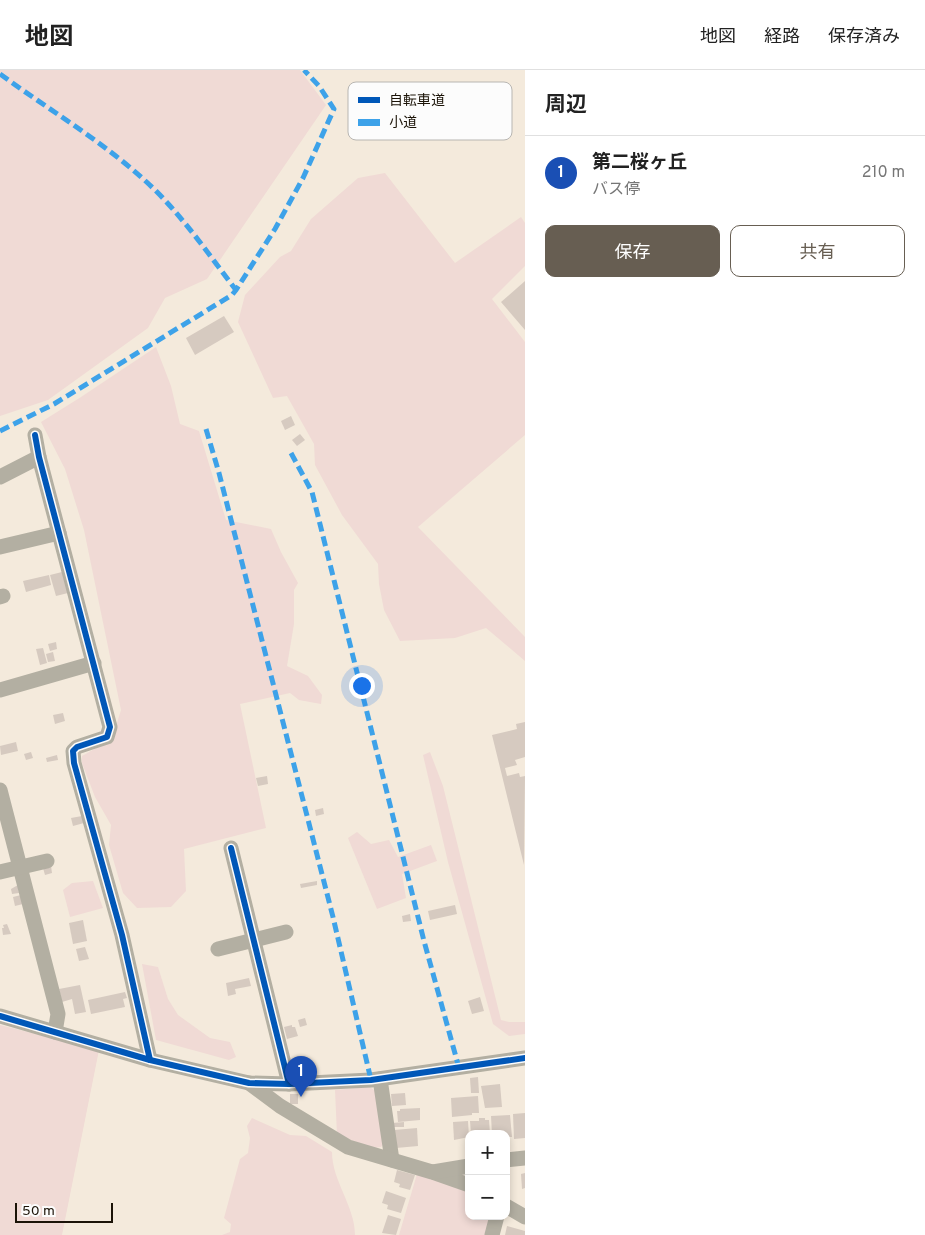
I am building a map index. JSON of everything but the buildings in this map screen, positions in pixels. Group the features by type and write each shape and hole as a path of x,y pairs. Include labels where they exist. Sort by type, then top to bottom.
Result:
{"street":[{"path":"35,436 110,727 107,737 77,747 73,751 74,763 122,935 150,1060"},
{"path":"0,477 39,457"},
{"path":"0,547 59,533"},
{"path":"0,690 94,663"},
{"path":"0,790 58,1014 55,1032"},
{"path":"231,848 289,1084"},
{"path":"0,872 47,861"},
{"path":"218,949 286,932"},
{"path":"0,1016 150,1060 249,1083 289,1084 380,1079 525,1058"},
{"path":"380,1079 392,1160"},
{"path":"249,1083 280,1106 348,1148 465,1184"},
{"path":"510,1160 525,1158"},
{"path":"432,1172 465,1167"},
{"path":"510,1208 525,1217"},
{"path":"492,1235 496,1220"}],"shaded area":[{"path":"0,70 300,70 326,105 207,279 165,298 148,328 48,400 0,416"},
{"path":"385,173 455,263 521,217 525,223 525,266 492,299 525,342 525,435 418,527 525,637 525,661 486,628 455,638 400,641 384,610 379,584 378,564 342,515 315,465 314,444 287,396 273,398 238,322 245,295 280,257 291,251 311,219 358,178"},
{"path":"156,347 171,386 180,424 199,431 226,520 271,529 298,583 294,590 294,624 287,666 308,676 322,695 321,704 299,700 290,693 240,704 266,828 184,849 186,891 171,907 137,908 123,893 109,845 111,825 95,797 82,763 82,756 112,739 121,710 84,530 65,469 41,422"},
{"path":"430,752 443,786 501,1020 525,1022 525,1034 509,1036 493,1024 448,862 423,755"},
{"path":"357,832 371,844 389,840 398,857 431,845 437,861 402,874 406,898 377,909 348,838"},
{"path":"93,881 103,908 70,917 63,890 72,883"},
{"path":"142,964 158,967 168,999 178,1015 210,1038 230,1042 236,1057 229,1060 156,1040"},
{"path":"0,1025 99,1050 62,1235 0,1235"},
{"path":"370,1087 378,1093 383,1144 381,1147 373,1148 337,1135 335,1090"},
{"path":"252,1118 290,1135 306,1136 332,1152 336,1173 354,1224 355,1235 222,1235 230,1232 231,1224 224,1218 240,1159 248,1153 250,1138 247,1126"},
{"path":"417,1174 465,1191 465,1220 490,1220 485,1235 399,1235"}],"marked path":[{"path":"0,431 54,404 232,295 275,229 303,178 334,109 319,86 304,70"},
{"path":"0,74 119,158 155,190 177,214 236,290"},
{"path":"206,429 333,917 371,1080"},
{"path":"291,453 312,492 424,941 459,1068"}],"cycle path":[{"path":"35,435 39,457 110,727 107,737 77,747 73,751 74,763 122,935 150,1060"},
{"path":"231,848 289,1084"},
{"path":"0,1016 150,1060 249,1083 289,1084 371,1080 525,1058"}],"place":[{"name":"第二桜ヶ丘","path":"301,1097"}]}
